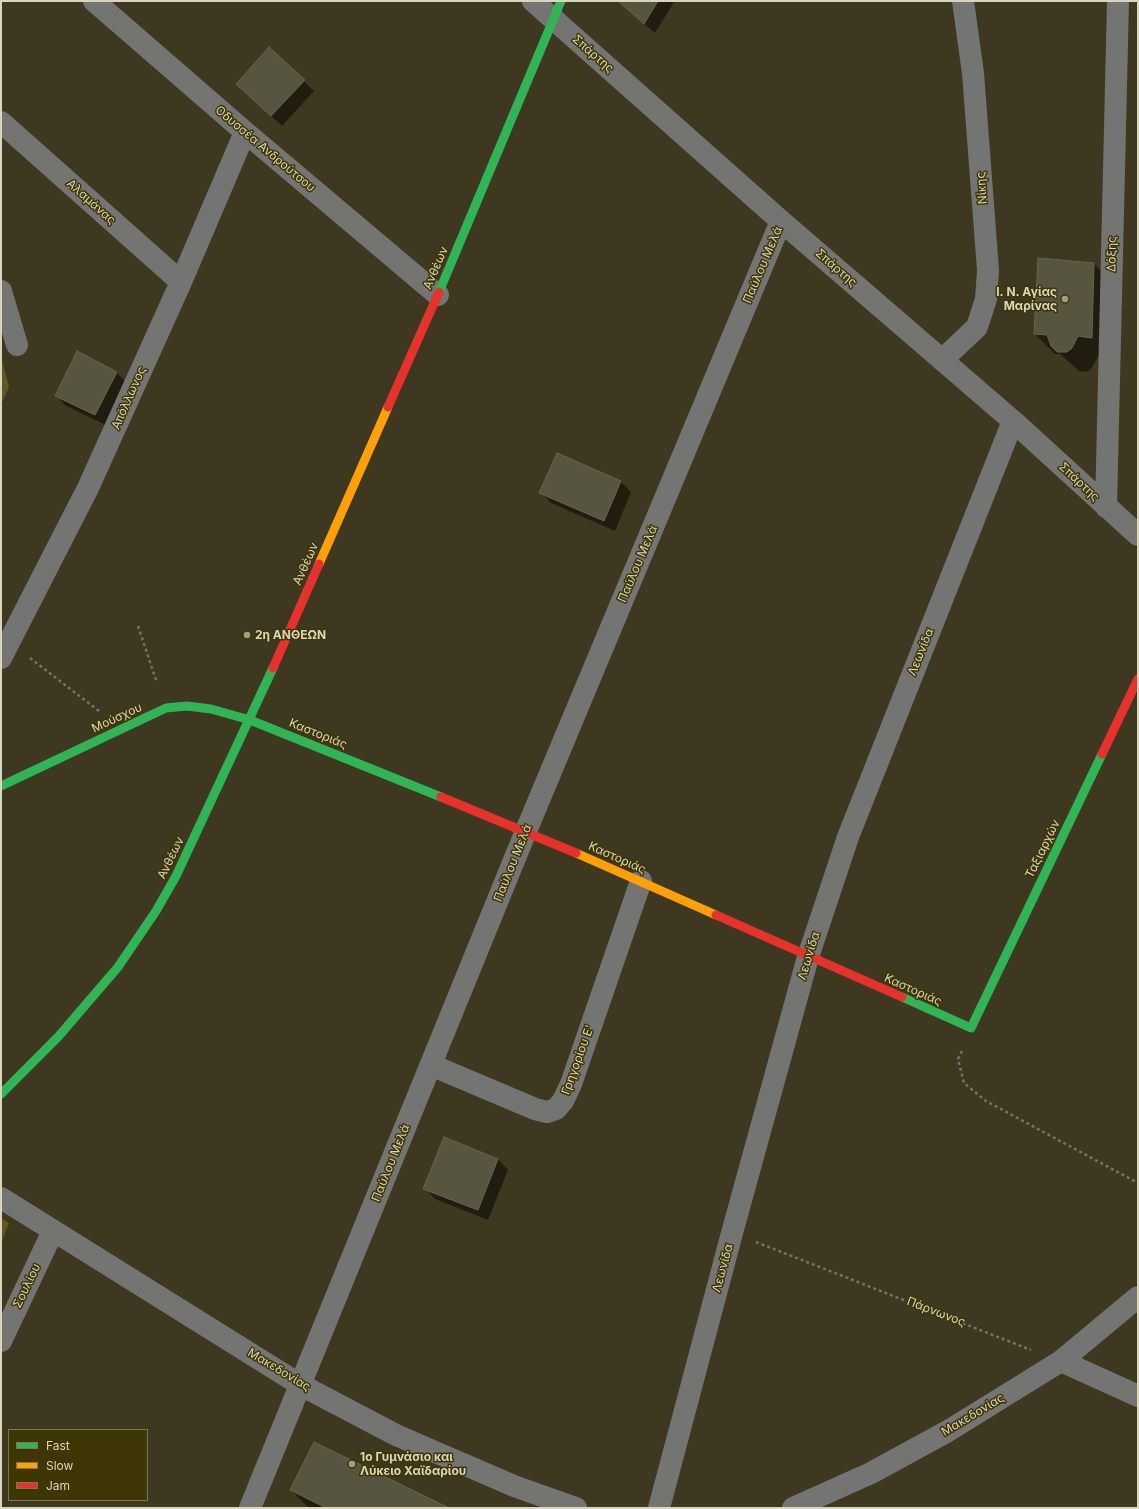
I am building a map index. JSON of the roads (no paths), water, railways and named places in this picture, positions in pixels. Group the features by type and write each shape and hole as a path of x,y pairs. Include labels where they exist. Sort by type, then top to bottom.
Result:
{"street":[{"name":"Οδυσσέα Ανδρούτσου","path":"94,1 245,132 438,295"},
{"name":"Σπάρτης","path":"533,1 558,10 781,220 1013,421 1138,535"},
{"name":"Νίκης","path":"942,360 977,327 986,299 988,270 973,73 963,1"},
{"name":"Δόξης","path":"1106,507 1118,1"},
{"name":"Ανθέων","path":"1,1094 58,1037 118,967 156,911 176,876 250,720 438,295 558,10"},
{"name":"Αλαμάνας","path":"1,122 181,282"},
{"name":"Απόλλωνος","path":"6,643 88,488 181,282 245,132"},
{"name":"Παύλου Μελά","path":"250,1508 299,1384 526,831 781,220"},
{"path":"1,291 17,345"},
{"name":"Λεωνίδα","path":"660,1508 732,1233 808,957 848,837 1013,421"},
{"name":"Ταξιαρχών","path":"970,1028 1138,679"},
{"name":"Μούσχου","path":"1,786 166,708 187,706 211,709 250,720"},
{"name":"Καστοριάς","path":"250,720 526,831 970,1028"},
{"name":"Γρηγορίου Ε'","path":"431,1065 535,1109 547,1112 556,1109 563,1101 571,1084 641,881"},
{"name":"Μακεδονίας","path":"1,1198 299,1384 396,1435 514,1486 576,1508"},
{"name":"Σουλίου","path":"1,1341 53,1231"},
{"name":"Μακεδονίας","path":"793,1508 871,1473 948,1431 1061,1362 1138,1297"},
{"path":"1061,1362 1138,1396"}],"place":[{"name":"Ι. Ν. Αγίας Μαρίνας","path":"1065,299"},
{"name":"2η ΑΝΘΕΩΝ","path":"247,635"},
{"name":"1ο Γυμνάσιο και Λύκειο Χαϊδαρίου","path":"352,1464"}]}
